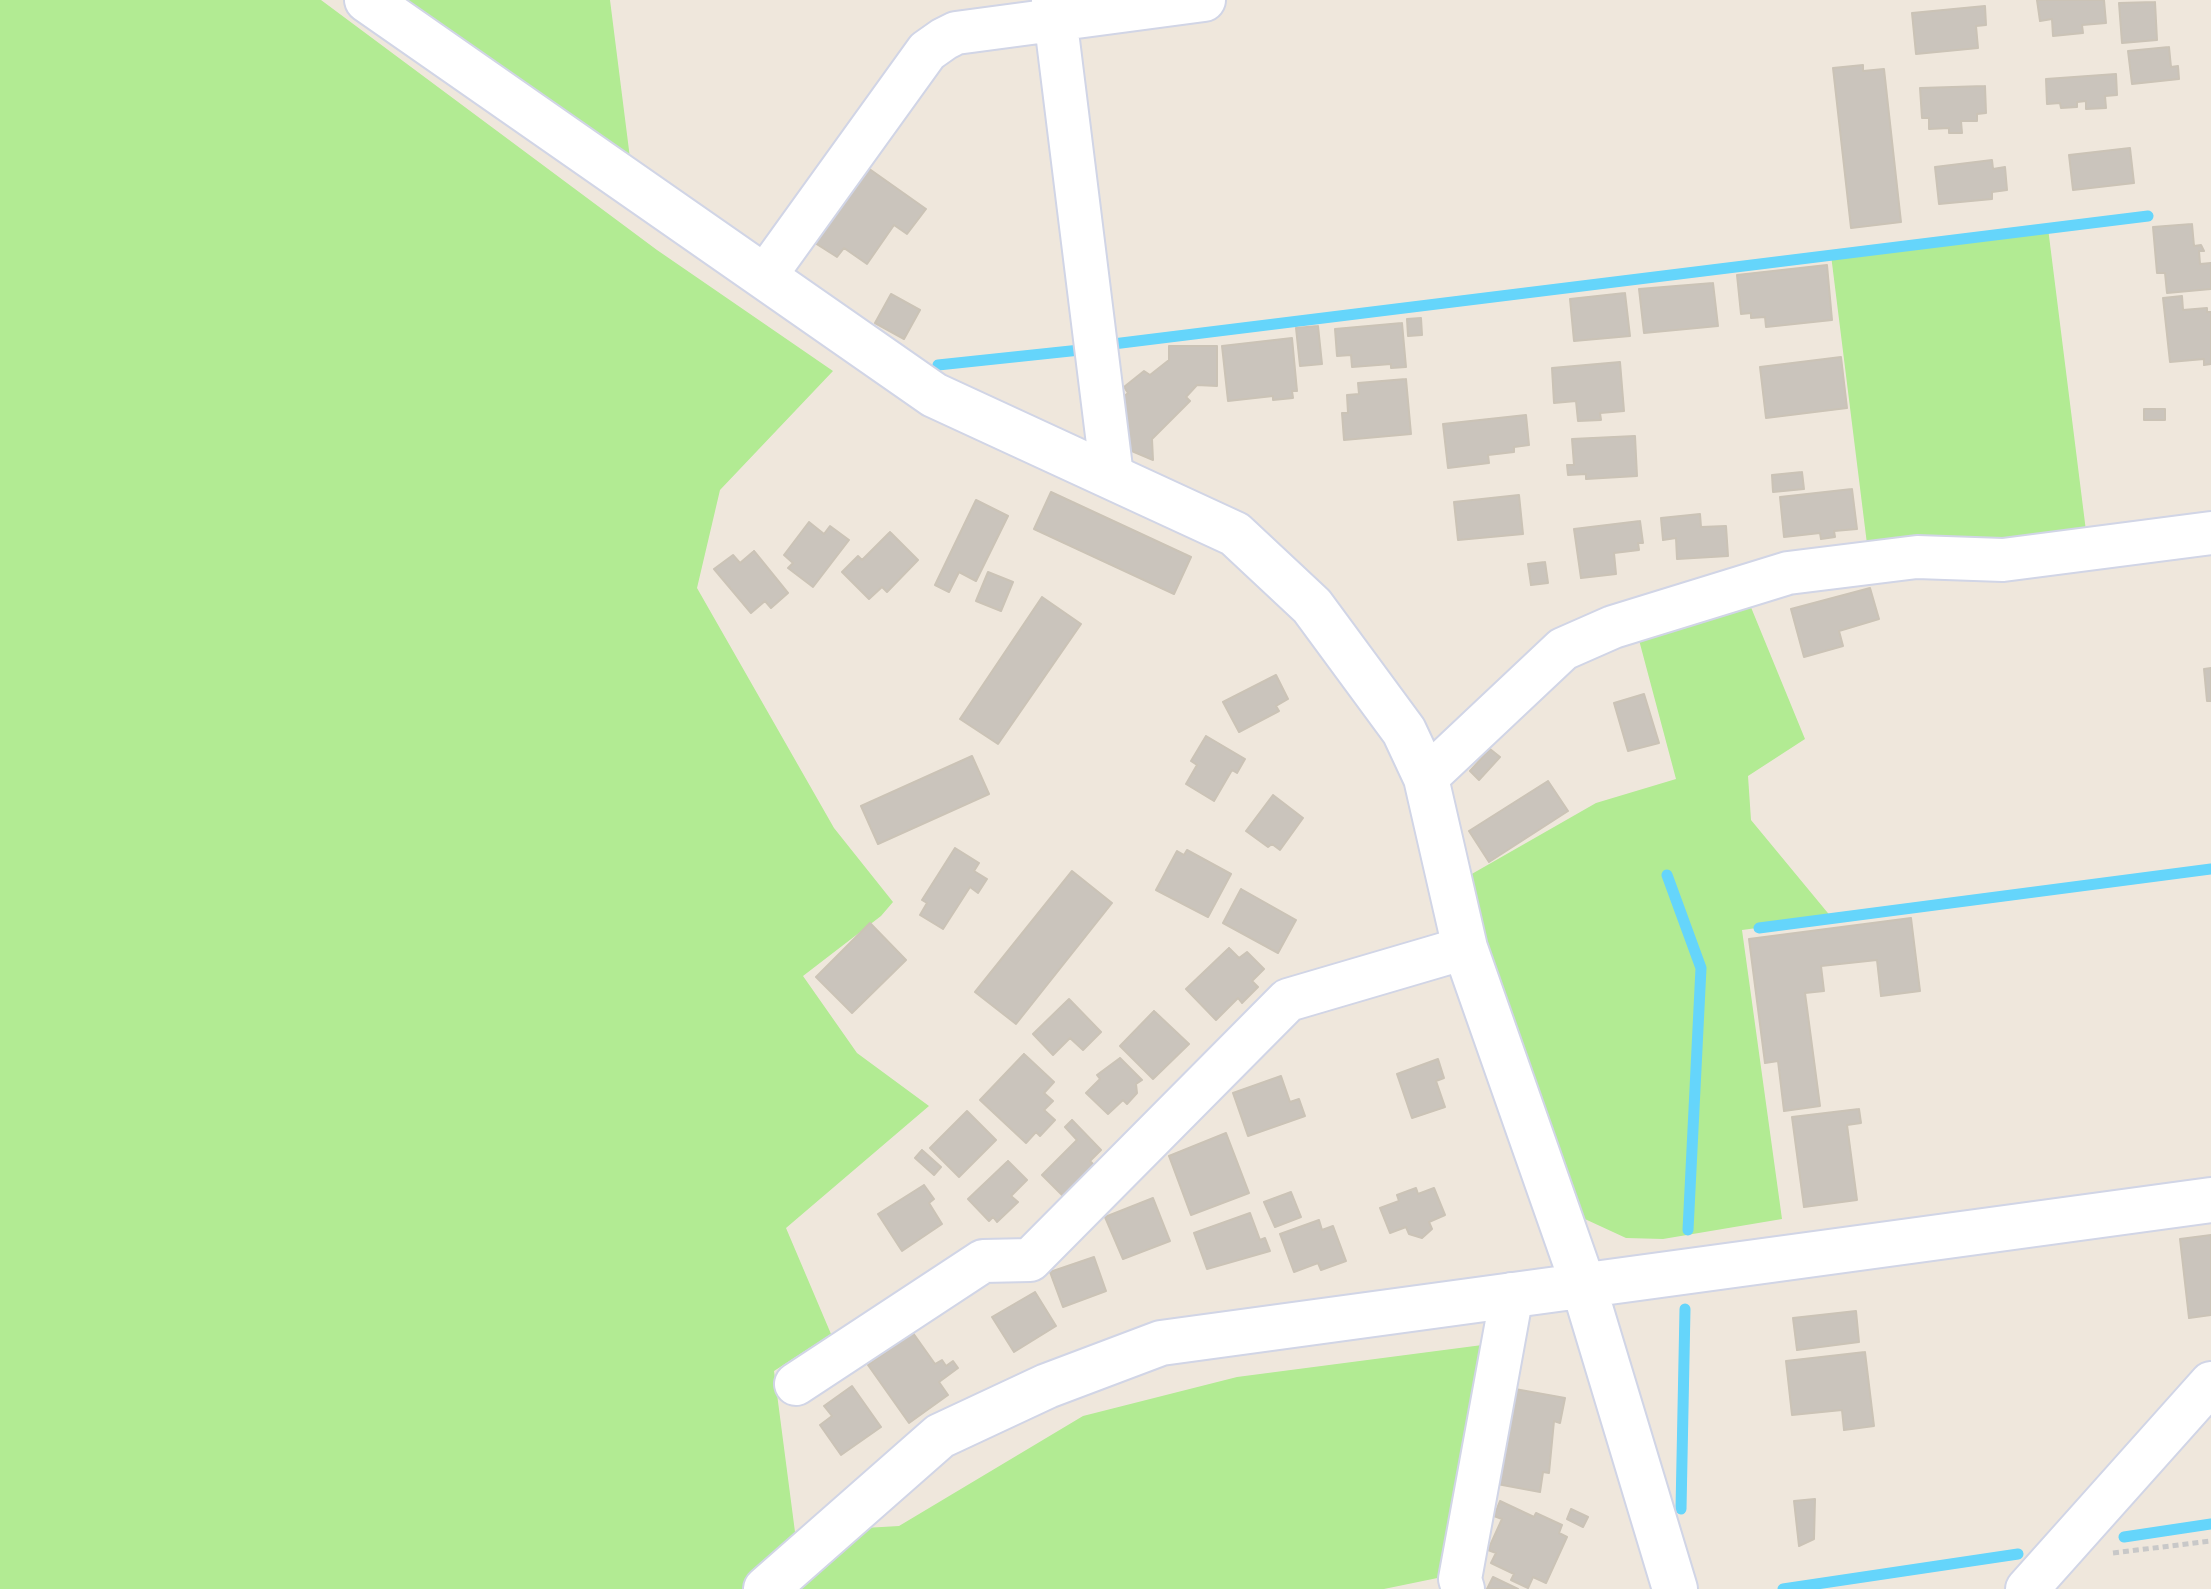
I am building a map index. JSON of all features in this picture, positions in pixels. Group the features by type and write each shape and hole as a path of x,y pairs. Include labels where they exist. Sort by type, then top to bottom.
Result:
{"street":[{"path":"367,0 934,395 1235,534 1312,606 1404,731 1426,778 1465,948 1583,1284 1675,1589"},
{"path":"765,276 927,51 956,33 1054,10 1204,0"},
{"path":"1054,10 1112,476"},
{"path":"1426,778 1563,649 1613,627 1788,573 1917,557 2003,560 2211,533"},
{"path":"796,1384 983,1261 1030,1260 1288,1000 1465,948"},
{"path":"766,1589 940,1436 1047,1386 1161,1343 2211,1200"},
{"path":"1463,1589 1460,1579 1512,1294"},
{"path":"2041,1574 2211,1383"}],"path":[{"path":"2041,1574 2211,1541"}],"green space":[{"path":"0,0 321,0 657,250 833,371 720,490 697,588 834,828 893,902 881,916 803,976 857,1053 929,1106 786,1228 831,1334 774,1371 795,1532 899,1526 1083,1416 1237,1377 1490,1344 1452,1575 1384,1589 0,1589"},
{"path":"394,0 610,0 631,166"},
{"path":"2048,228 2087,539 1868,552 1831,255"},
{"path":"1748,600 1805,739 1748,776 1751,820 1832,918 1742,930 1782,1219 1663,1239 1626,1238 1574,1214 1494,990 1470,875 1596,803 1676,779 1639,640"}],"building":[{"path":"2037,0 2104,0 2106,23 2082,25 2083,33 2053,36 2052,19 2040,21"},
{"path":"2155,2 2157,40 2122,43 2119,3"},
{"path":"1985,6 1986,25 1976,26 1978,48 1916,54 1912,13"},
{"path":"2169,47 2171,67 2178,66 2179,79 2132,84 2128,51"},
{"path":"1863,65 1863,71 1884,69 1901,222 1851,228 1833,68"},
{"path":"2116,74 2117,95 2105,96 2106,108 2086,109 2086,101 2077,102 2077,107 2061,108 2060,103 2047,104 2046,79"},
{"path":"1985,86 1986,113 1977,114 1977,121 1961,121 1962,133 1949,133 1949,128 1929,129 1929,118 1922,118 1920,88"},
{"path":"2130,148 2134,183 2073,190 2069,155"},
{"path":"1992,160 1993,169 2005,167 2007,190 1992,192 1992,199 1939,204 1935,167"},
{"path":"868,168 926,209 907,234 894,225 867,264 844,248 837,257 815,243"},
{"path":"2192,224 2194,246 2201,245 2204,251 2199,251 2200,264 2211,263 2211,289 2167,293 2165,273 2157,273 2153,227"},
{"path":"1827,265 1832,320 1766,327 1765,317 1751,318 1751,313 1741,314 1737,275"},
{"path":"1713,283 1718,326 1644,333 1639,289"},
{"path":"1625,293 1630,336 1574,341 1570,299"},
{"path":"891,294 920,310 904,339 875,323"},
{"path":"2182,296 2183,310 2207,308 2207,312 2211,312 2211,364 2204,365 2204,359 2170,362 2163,298"},
{"path":"1421,318 1422,335 1408,336 1407,319"},
{"path":"1402,323 1406,367 1391,368 1391,364 1352,367 1351,355 1337,356 1335,329"},
{"path":"1318,326 1322,364 1300,366 1296,328"},
{"path":"1292,338 1297,391 1292,391 1293,398 1273,400 1273,396 1228,401 1222,346"},
{"path":"1169,346 1217,346 1217,386 1197,385 1186,397 1190,401 1152,439 1153,460 1127,449 1120,400 1128,393 1124,387 1144,371 1150,375 1169,360"},
{"path":"1841,357 1847,408 1766,418 1760,367"},
{"path":"1620,362 1624,411 1600,413 1601,420 1578,421 1576,401 1554,403 1552,368"},
{"path":"1406,379 1411,434 1344,440 1342,413 1348,413 1347,395 1359,394 1358,383"},
{"path":"2144,409 2165,409 2165,420 2144,420"},
{"path":"1526,415 1529,445 1514,447 1514,452 1488,455 1489,463 1448,468 1443,424"},
{"path":"1635,436 1637,476 1586,479 1586,474 1568,475 1567,465 1574,465 1572,439"},
{"path":"1802,472 1804,489 1773,492 1772,475"},
{"path":"1852,489 1857,529 1834,531 1835,537 1821,539 1820,533 1784,537 1780,497"},
{"path":"1051,492 1191,557 1174,594 1034,529"},
{"path":"1519,495 1523,534 1458,540 1454,502"},
{"path":"976,500 1008,516 976,581 959,572 949,592 935,585"},
{"path":"1700,514 1701,527 1726,526 1728,556 1677,559 1676,538 1663,540 1661,518"},
{"path":"1640,521 1643,543 1638,543 1639,550 1614,553 1616,574 1581,578 1574,529"},
{"path":"809,522 824,534 830,526 849,540 813,587 788,568 793,563 784,555"},
{"path":"890,532 918,560 887,592 882,587 869,599 842,572 858,556 862,560"},
{"path":"754,551 788,593 771,608 765,601 751,613 714,569 733,555 740,563"},
{"path":"1545,562 1548,583 1531,585 1528,564"},
{"path":"988,572 1013,582 1001,611 976,601"},
{"path":"1870,588 1879,619 1839,631 1843,646 1804,657 1791,609"},
{"path":"1042,597 1081,624 998,744 960,719"},
{"path":"2211,668 2211,701 2207,701 2204,669"},
{"path":"1276,675 1288,699 1276,706 1279,711 1239,732 1223,702"},
{"path":"1644,694 1659,743 1628,751 1614,703"},
{"path":"1206,736 1245,759 1237,773 1232,770 1214,801 1186,784 1197,765 1191,761"},
{"path":"1490,749 1500,757 1479,780 1470,771"},
{"path":"972,756 989,794 878,844 861,806"},
{"path":"1548,781 1568,811 1489,862 1469,831"},
{"path":"1273,795 1303,818 1280,850 1272,844 1268,847 1246,831"},
{"path":"955,848 979,863 974,871 987,879 978,893 970,887 943,929 920,915 927,903 922,900"},
{"path":"1187,850 1231,874 1208,917 1156,890 1177,851 1184,855"},
{"path":"1072,871 1112,903 1016,1024 975,992"},
{"path":"1241,889 1296,920 1278,953 1223,923"},
{"path":"1911,918 1920,991 1881,996 1877,960 1821,966 1824,991 1805,993 1820,1106 1784,1111 1778,1061 1765,1063 1749,939"},
{"path":"870,923 906,960 852,1013 816,977"},
{"path":"1229,948 1239,958 1247,952 1264,969 1252,981 1258,987 1242,1003 1238,998 1216,1020 1186,989"},
{"path":"1069,999 1101,1032 1083,1050 1070,1038 1053,1055 1033,1034"},
{"path":"1154,1011 1189,1044 1153,1079 1120,1046"},
{"path":"1024,1054 1054,1082 1044,1093 1053,1101 1044,1110 1055,1120 1040,1136 1036,1132 1026,1143 980,1100"},
{"path":"1120,1058 1142,1080 1136,1084 1137,1093 1127,1104 1123,1100 1108,1114 1086,1093 1100,1079 1097,1075"},
{"path":"1438,1059 1444,1078 1436,1081 1445,1107 1412,1118 1397,1074"},
{"path":"1281,1076 1290,1102 1299,1099 1305,1116 1248,1136 1233,1093"},
{"path":"1859,1109 1861,1123 1847,1125 1857,1200 1804,1207 1792,1117"},
{"path":"967,1111 996,1140 959,1177 930,1148"},
{"path":"1072,1120 1101,1150 1090,1161 1094,1165 1063,1196 1042,1175 1077,1140 1065,1127"},
{"path":"1226,1133 1249,1193 1191,1215 1169,1156"},
{"path":"922,1150 941,1167 934,1175 915,1158"},
{"path":"1008,1161 1027,1180 1011,1196 1018,1202 997,1222 993,1217 989,1221 968,1199"},
{"path":"924,1185 934,1199 929,1203 942,1224 902,1251 878,1214"},
{"path":"1416,1188 1418,1194 1434,1188 1445,1215 1429,1222 1432,1229 1422,1238 1409,1234 1406,1227 1390,1233 1380,1208 1399,1201 1397,1195"},
{"path":"1291,1192 1301,1217 1275,1227 1264,1202"},
{"path":"1153,1198 1170,1241 1123,1259 1105,1217"},
{"path":"1250,1213 1260,1240 1265,1238 1270,1251 1207,1269 1194,1233"},
{"path":"1319,1220 1322,1230 1333,1226 1346,1261 1321,1270 1318,1263 1294,1272 1280,1234"},
{"path":"2211,1235 2211,1315 2189,1318 2180,1239"},
{"path":"1094,1257 1106,1291 1063,1307 1050,1272"},
{"path":"1035,1292 1056,1326 1014,1352 992,1317"},
{"path":"1856,1311 1859,1342 1797,1350 1793,1318"},
{"path":"913,1333 935,1364 942,1360 946,1366 953,1361 958,1368 939,1382 948,1395 909,1423 868,1365"},
{"path":"1865,1352 1874,1426 1844,1430 1842,1410 1792,1415 1786,1361"},
{"path":"852,1386 881,1427 841,1455 820,1425 832,1416 824,1406"},
{"path":"1515,1389 1565,1398 1560,1423 1554,1421 1549,1473 1543,1472 1540,1492 1497,1484"},
{"path":"1815,1499 1814,1539 1799,1546 1794,1501"},
{"path":"1500,1501 1534,1517 1536,1513 1562,1525 1559,1533 1567,1537 1546,1583 1533,1577 1528,1588 1511,1580 1514,1574 1491,1563 1496,1553 1488,1550 1502,1519 1494,1516"},
{"path":"1571,1509 1588,1517 1583,1527 1567,1519"},
{"path":"1493,1577 1518,1589 1487,1589"}],"waterway":[{"path":"1105,345 2148,216"},
{"path":"938,365 1080,350"},
{"path":"1759,928 2211,869"},
{"path":"1667,875 1701,968 1688,1230"},
{"path":"1681,1509 1685,1309"},
{"path":"2124,1537 2211,1524"},
{"path":"1783,1589 2018,1554"}]}
